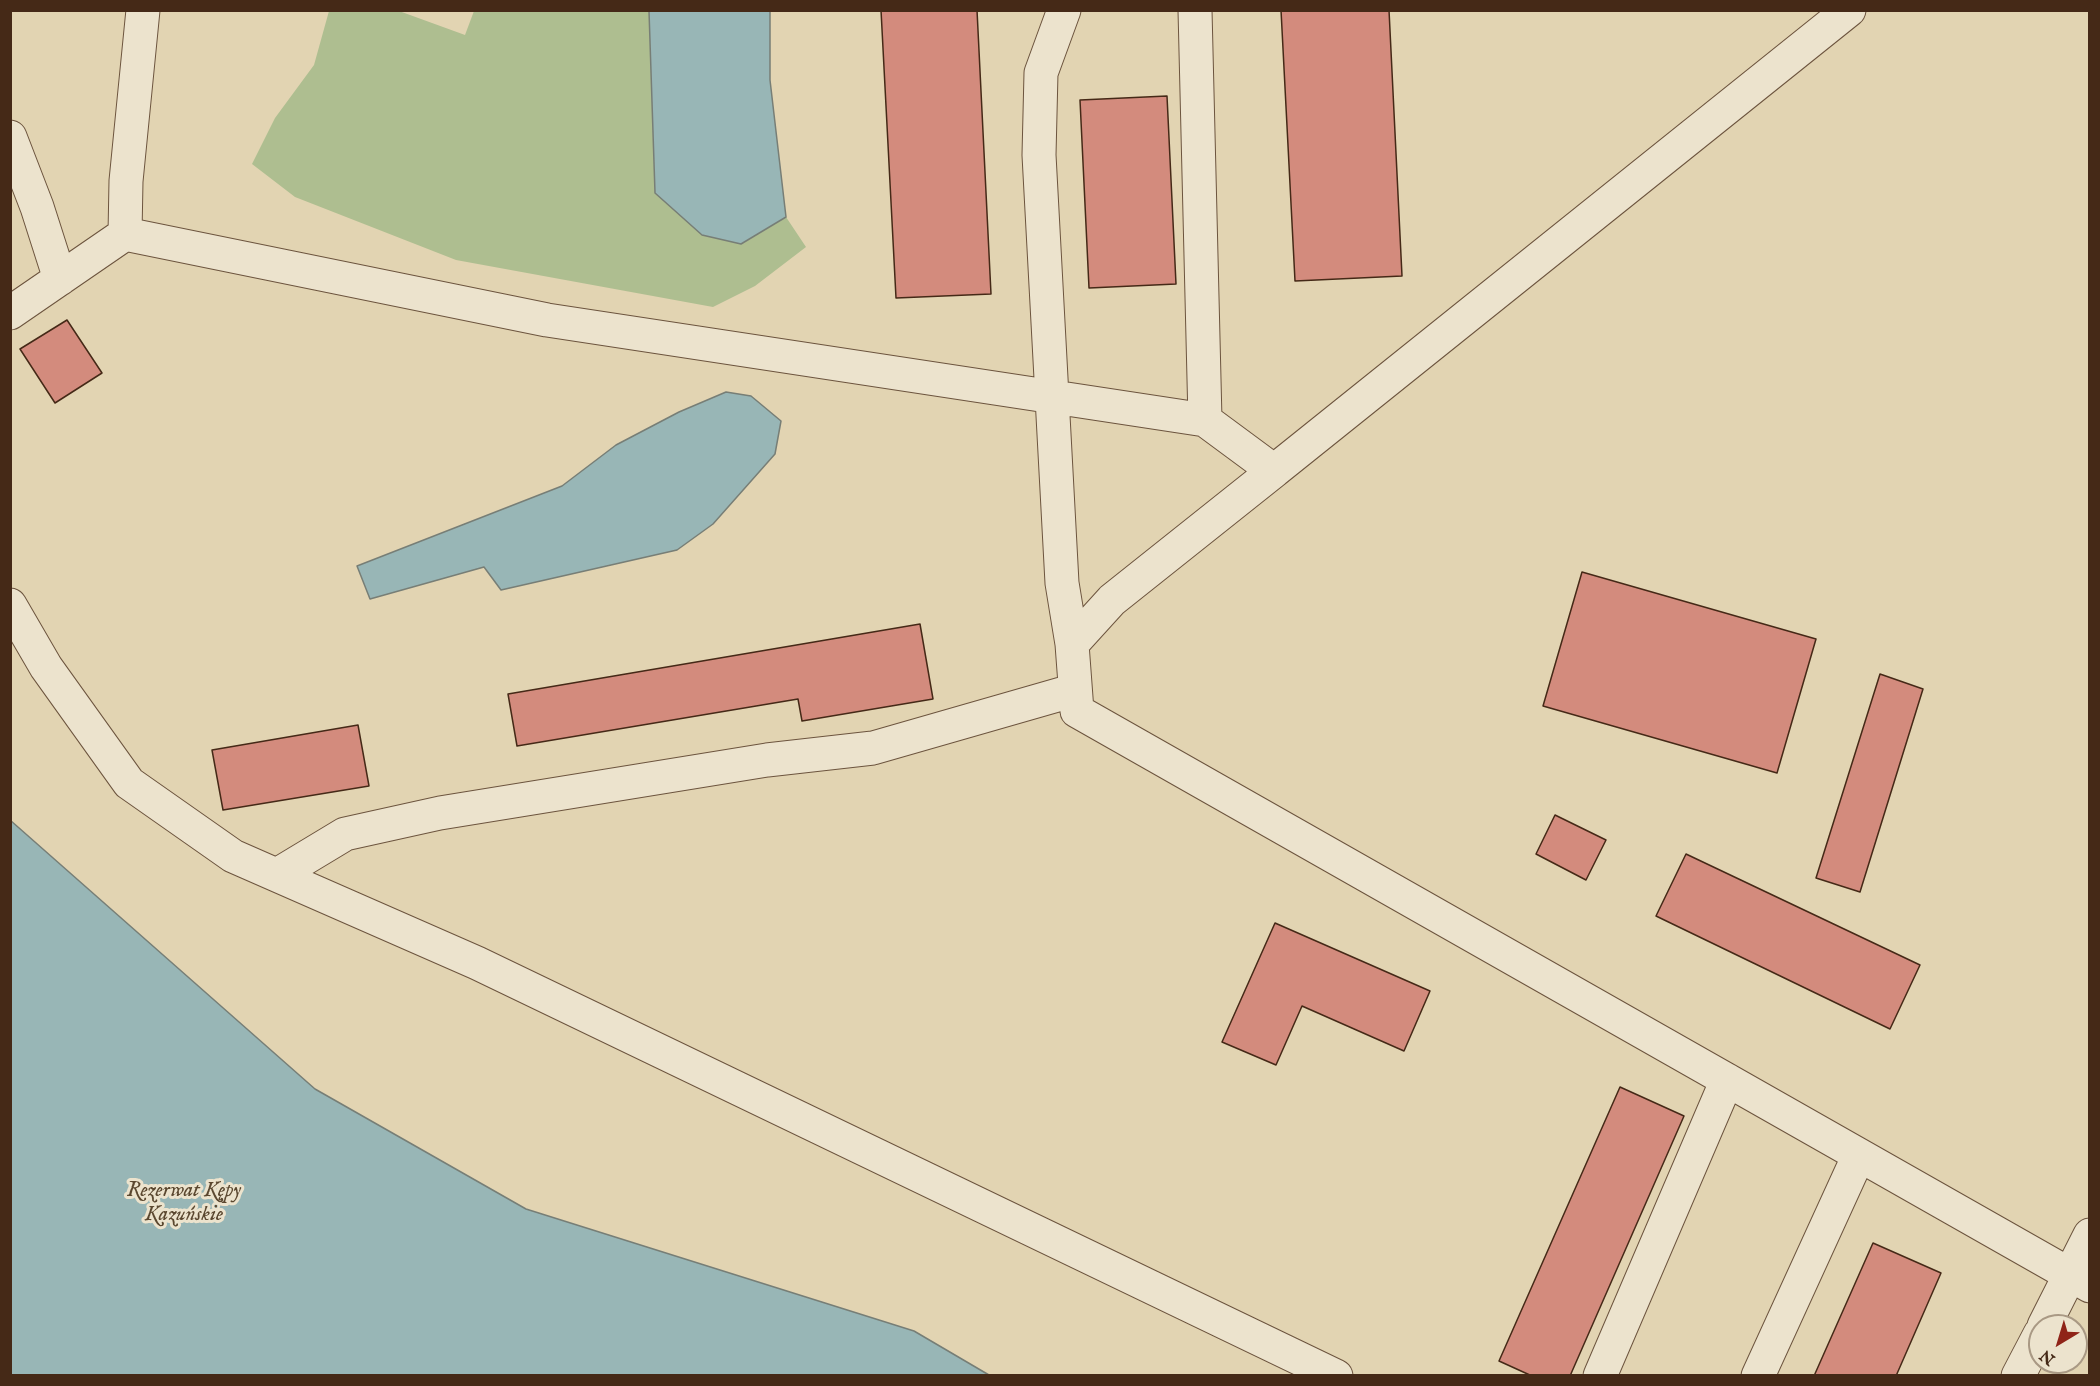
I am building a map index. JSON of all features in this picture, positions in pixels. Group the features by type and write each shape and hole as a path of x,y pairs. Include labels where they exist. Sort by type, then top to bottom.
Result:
{"street":[{"path":"125,234 126,182 143,10"},
{"path":"1064,10 1041,73 1039,155 1062,583 1072,644 1077,711 2080,1281"},
{"path":"1195,10 1205,420"},
{"path":"1072,644 1112,600 1849,10"},
{"path":"10,137 37,207 60,279"},
{"path":"10,313 125,234 548,320 1205,420 1274,471"},
{"path":"10,604 45,668 129,783 233,856 488,968 1336,1376"},
{"path":"277,875 345,834 475,807 766,760 873,748 1075,690"},
{"path":"1600,1376 1727,1080"},
{"path":"1758,1376 1859,1155"},
{"path":"2054,1314 2080,1281 2090,1235"},
{"path":"2018,1376 2028,1357"}],"green space":[{"path":"329,11 399,11 465,35 474,11 649,11 655,193 741,244 786,217 806,247 755,286 713,307 456,260 295,197 252,164 275,118 314,65"}],"water":[{"path":"649,11 770,11 770,80 786,217 741,244 702,235 655,193"},
{"path":"726,392 751,396 781,421 775,454 713,524 677,550 501,590 484,567 370,599 357,566 562,486 616,445 679,412"},
{"name":"Rezerwat Kępy Kazuńskie","path":"10,820 315,1089 526,1209 914,1331 989,1375 11,1375"}],"building":[{"path":"881,10 977,10 991,294 896,298"},
{"path":"1281,10 1389,10 1402,276 1295,281"},
{"path":"1167,96 1176,284 1089,288 1080,100"},
{"path":"67,320 102,373 55,403 20,349"},
{"path":"1582,572 1816,639 1777,773 1543,706"},
{"path":"920,624 933,699 802,721 798,699 517,746 508,694"},
{"path":"1880,674 1923,689 1860,892 1816,878"},
{"path":"358,725 369,786 223,810 212,750"},
{"path":"1555,815 1606,840 1586,880 1536,854"},
{"path":"1686,854 1920,965 1890,1029 1656,916"},
{"path":"1275,923 1430,991 1404,1051 1302,1006 1276,1065 1222,1042"},
{"path":"1620,1087 1684,1116 1570,1376 1532,1376 1499,1361"},
{"path":"1873,1243 1941,1273 1896,1376 1814,1376"}]}
